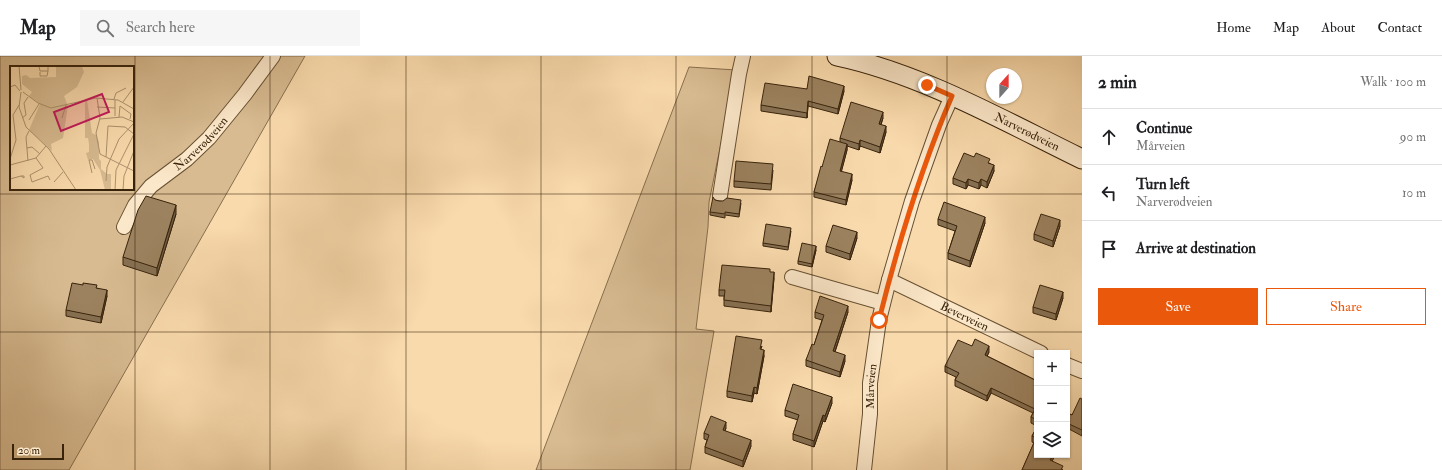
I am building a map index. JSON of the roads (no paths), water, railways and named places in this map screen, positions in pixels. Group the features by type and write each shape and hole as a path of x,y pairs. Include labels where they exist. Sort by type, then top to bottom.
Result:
{"main road":[{"name":"Narverødveien","path":"837,56 869,63 952,96 1082,159"}],"street":[{"name":"Narverødveien","path":"124,227 135,205 151,186 187,159 209,138 274,56"},
{"path":"720,196 743,56"},
{"name":"Mårveien","path":"864,470 870,383 879,320 883,303 912,201 939,125 952,96"},
{"path":"792,277 883,303"},
{"name":"Beverveien","path":"889,280 1035,350"},
{"path":"1070,366 1082,371"}]}
